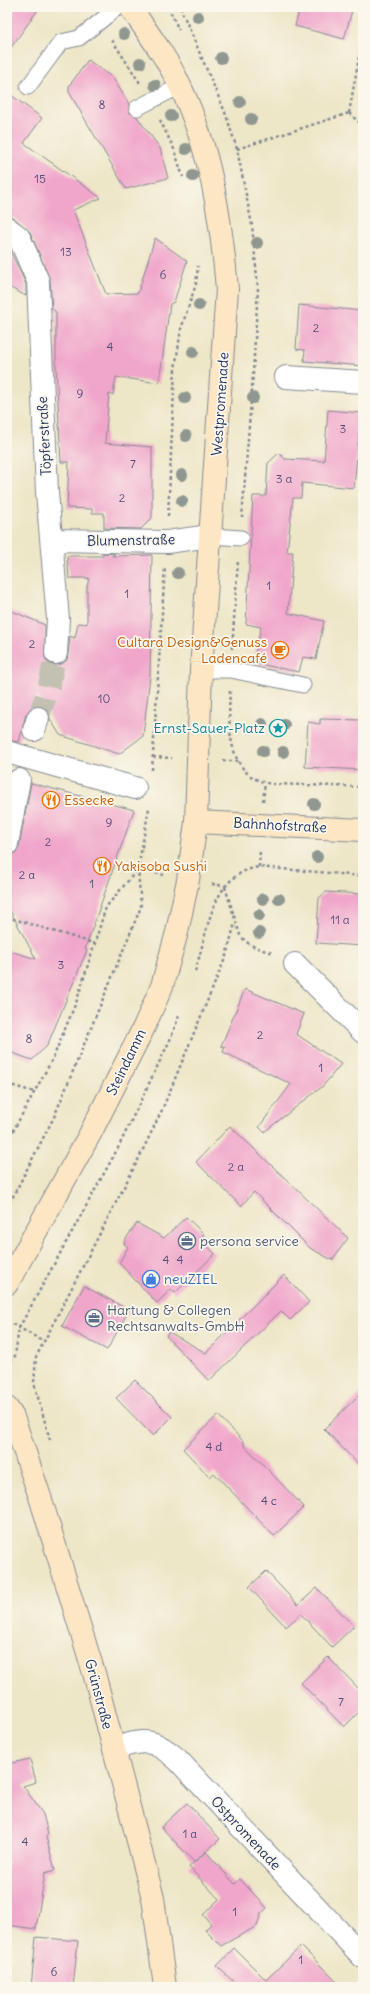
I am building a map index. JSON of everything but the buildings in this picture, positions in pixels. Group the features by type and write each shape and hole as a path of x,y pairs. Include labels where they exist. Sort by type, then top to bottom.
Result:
{"main road":[{"name":"Westpromenade","path":"130,7 159,48 180,86 196,123 208,159 222,231 227,289 223,372 201,670 196,822"},
{"name":"Bahnhofstraße","path":"196,822 363,830"},
{"name":"Steindamm","path":"7,1284 90,1134 144,1027 162,986 177,932 188,880 196,822"},
{"name":"Grünstraße","path":"7,1408 13,1417 41,1500 94,1673 153,1898 165,1987"}],"street":[{"name":"Töpferstraße","path":"7,228 19,237 38,281 42,397 58,619 56,653"},
{"path":"286,377 363,382"},
{"name":"Blumenstraße","path":"52,540 167,542 210,536"},
{"path":"7,844 20,780 15,755 36,724"},
{"path":"15,755 143,795"},
{"path":"295,964 363,1032"},
{"name":"Ostpromenade","path":"114,1748 149,1741 161,1745 177,1759 363,1957"}],"lane":[{"path":"28,87 61,42 79,38 118,7"},
{"path":"137,108 180,86"},
{"path":"210,536 241,538"},
{"path":"201,670 231,670 302,685"}],"path":[{"path":"180,7 225,112 237,149 252,225 258,288 231,670 229,730 232,747 238,761 251,777 265,783 363,787"},
{"path":"99,22 151,100 174,149 183,178"},
{"path":"349,113 363,35"},
{"path":"237,149 349,113"},
{"path":"349,113 363,126"},
{"path":"153,757 167,542 175,369 181,329 196,284 198,260"},
{"path":"7,1208 54,1117 141,907 138,869 143,795"},
{"path":"295,964 282,956 256,948 245,942 235,923 225,886 239,874 249,869 259,867 363,876"},
{"path":"7,1142 53,1058 77,1000 96,944 106,907 138,869"},
{"path":"7,917 96,944"},
{"path":"7,1321 43,1341 139,1158 162,1110 226,956 235,923"},
{"path":"7,1084 34,1092"},
{"path":"7,1367 15,1356 19,1328"}],"tunnel":[{"path":"38,718 48,690 56,653"}],"place":[{"name":"Cultara Design&Genuss Ladencafé","path":"280,650"},
{"name":"Ernst-Sauer-Platz","path":"278,728"},
{"name":"Essecke","path":"51,800"},
{"name":"Yakisoba Sushi","path":"102,866"},
{"name":"persona service","path":"187,1241"},
{"name":"neuZIEL","path":"151,1279"},
{"name":"Hartung & Collegen Rechtsanwalts-GmbH","path":"94,1318"}]}
